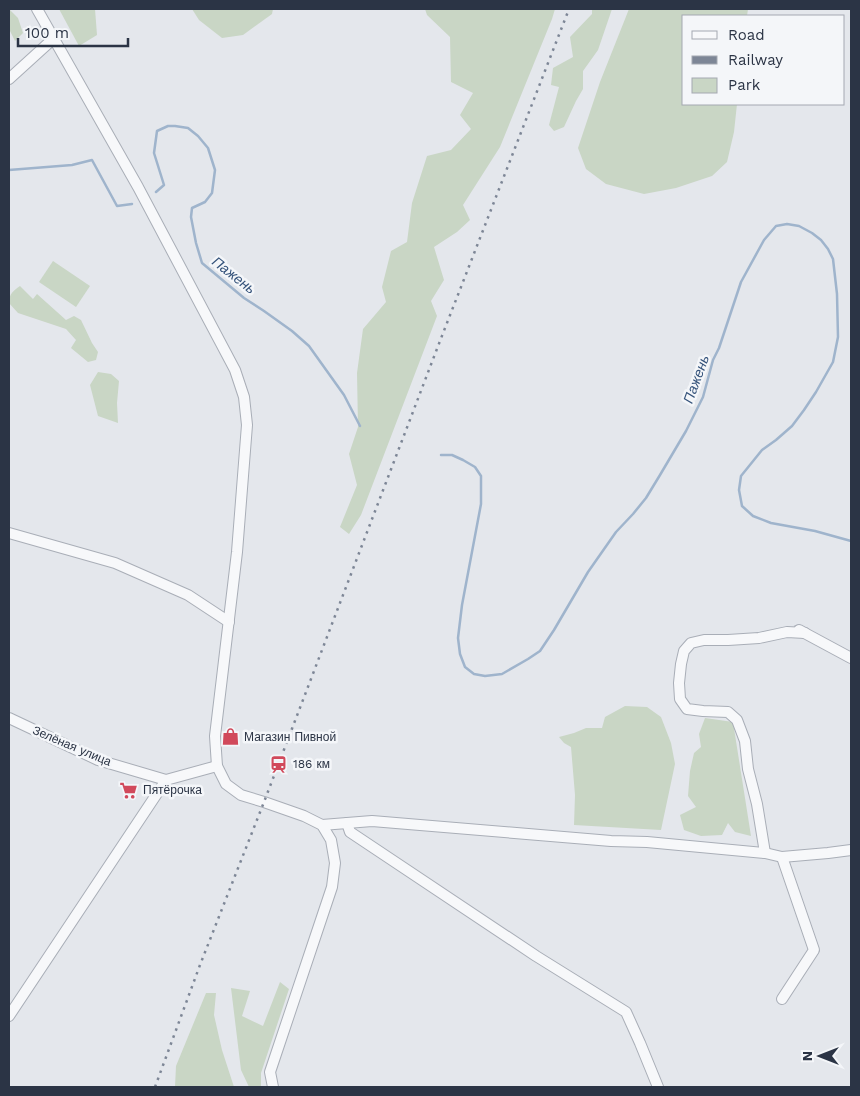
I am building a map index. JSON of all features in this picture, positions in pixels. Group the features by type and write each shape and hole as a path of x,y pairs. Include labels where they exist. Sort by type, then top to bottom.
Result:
{"street":[{"path":"37,9 138,187 235,370 244,397 247,425 245,463 237,552 215,736 217,766 226,784 241,795 304,816 322,825 372,821 611,841 648,842 782,857 851,850"},
{"path":"9,79 53,39"},
{"path":"9,533 115,563 188,595 229,622"},
{"path":"791,626 851,658"},
{"path":"765,854 757,804 748,769 745,740 737,720 728,712 687,708 680,699 681,664 684,651 691,643 704,640 759,638 787,632 804,633"},
{"name":"Зелёная улица","path":"9,718 98,760 166,780"},
{"path":"9,1016 166,780 217,766"},
{"path":"347,824 350,832 536,956 626,1012 658,1087"},
{"path":"274,1087 270,1072 332,887 335,863 331,840 322,825"},
{"path":"782,857 814,950 782,999"}],"green space":[{"path":"9,9 18,18 23,33 15,41 9,29"},
{"path":"59,9 95,9 97,35 79,46"},
{"path":"192,9 273,9 272,14 243,35 222,38 199,20"},
{"path":"425,9 555,9 500,147 463,205 470,220 457,232 434,247 444,280 431,301 437,316 361,515 349,534 340,527 357,485 349,454 358,427 357,373 363,329 386,302 382,287 391,251 407,242 412,203 427,156 451,150 471,129 460,115 473,93 451,82 450,37 427,15"},
{"path":"592,9 612,9 598,50 583,71 583,89 564,127 554,131 549,125 559,87 551,85 553,68 573,57 570,37 592,14"},
{"path":"629,9 748,9 747,15 682,15 682,105 737,105 734,132 727,162 712,176 676,188 644,194 606,184 586,169 578,148 600,82"},
{"path":"53,261 90,286 76,307 39,282"},
{"path":"20,286 33,299 37,294 66,320 74,316 81,320 98,352 96,360 88,362 71,348 76,340 66,329 18,313 9,303 9,300 12,293"},
{"path":"98,372 111,374 119,381 118,423 98,416 90,385"},
{"path":"625,706 647,707 661,717 671,743 675,764 661,830 574,825 575,795 571,747 559,737 586,728 602,728 605,717"},
{"path":"705,718 733,722 751,836 735,832 728,823 722,835 701,836 684,830 680,815 696,807 688,796 690,771 694,753 701,747 699,734"},
{"path":"280,982 289,989 261,1073 261,1087 249,1087 241,1070 231,988 250,991 242,1016 263,1026"},
{"path":"206,993 216,993 214,1015 222,1050 234,1087 175,1087 176,1066"}],"waterway":[{"name":"Пажень","path":"156,192 164,185 154,153 157,131 168,126 188,128 208,148 215,170 212,193 205,202 192,208 191,217 202,263 244,298 292,331 309,346 344,395 360,426"},
{"name":"Пажень","path":"9,170 72,165 92,160 117,206 132,204"},
{"name":"Пажень","path":"441,455 452,455 463,460 475,467 481,476 481,504 462,605 458,638 460,654 465,667 474,674 485,676 502,674 540,651 588,572 616,532 646,498 686,431 703,397 713,360 719,348 741,282 764,240 776,226 787,224 799,226 821,240 833,259 837,294 838,337 833,362 816,392 792,426 762,450 741,476 739,490 742,506 753,516 771,523 815,531 851,541"}],"railway":[{"path":"155,1087 200,965 569,9"}],"place":[{"name":"Магазин Пивной","path":"230,737"},
{"name":"186 км","path":"279,764"},
{"name":"Пятёрочка","path":"129,790"}]}
